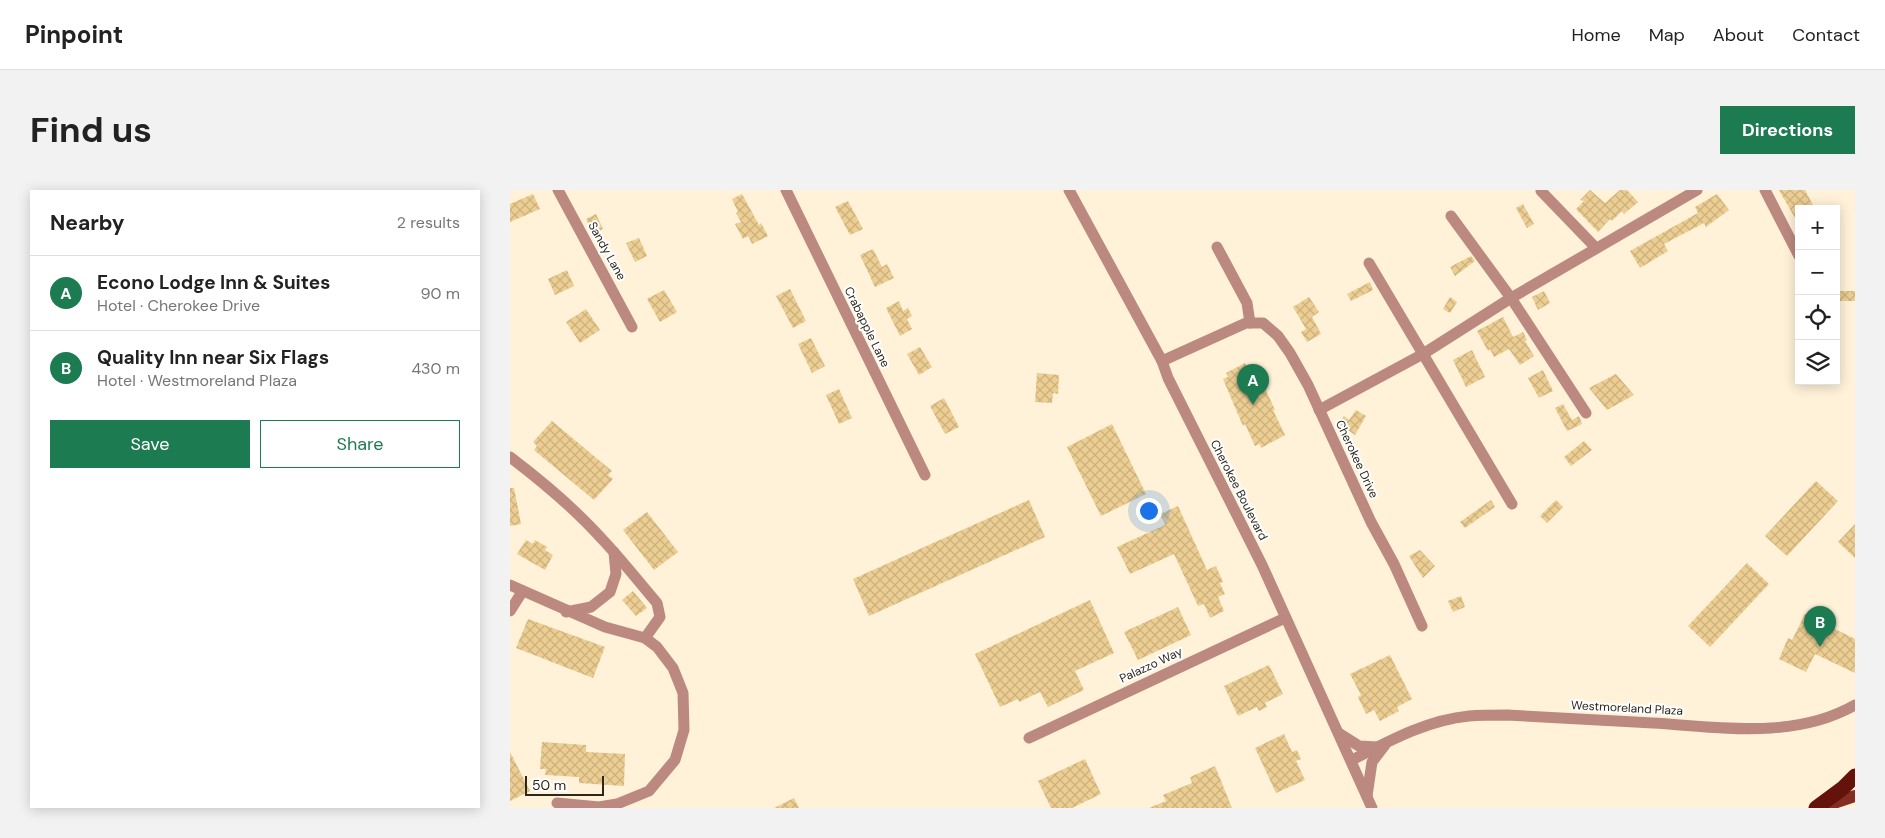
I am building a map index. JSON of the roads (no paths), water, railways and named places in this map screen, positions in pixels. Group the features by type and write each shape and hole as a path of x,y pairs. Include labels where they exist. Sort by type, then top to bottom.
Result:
{"highway":[{"path":"1817,808 1855,776"}],"main road":[{"path":"1817,808 1855,796"}],"street":[{"name":"Sandy Lane","path":"558,190 632,327"},
{"name":"Crabapple Lane","path":"786,190 924,476"},
{"name":"Cherokee Boulevard","path":"1069,190 1162,361 1168,378 1262,565 1352,760 1372,808"},
{"path":"1319,410 1423,354 1511,298 1697,190"},
{"path":"1765,190 1796,250"},
{"path":"1541,191 1596,248"},
{"path":"1451,216 1511,298 1586,413"},
{"path":"1162,361 1246,323 1250,323 1247,303 1218,247"},
{"path":"1369,263 1512,504"},
{"name":"Cherokee Drive","path":"1250,323 1262,323 1278,336 1290,353 1308,385 1371,522 1394,564 1422,626"},
{"path":"510,457 563,500 614,552 657,603 660,617 646,638"},
{"path":"566,612 590,607 610,592 616,574 614,552"},
{"path":"510,586 566,612 605,627 646,638 673,668 683,693 684,730 676,760 649,791 616,804 599,807 557,803"},
{"path":"510,611 522,592"},
{"name":"Palazzo Way","path":"1029,738 1285,618"},
{"name":"Westmoreland Plaza","path":"1352,760 1397,736 1432,724 1468,716 1508,715 1748,729 1799,725 1842,712 1855,705"},
{"path":"1340,734 1360,746 1377,747"},
{"name":"Westmoreland Plaza","path":"1367,796 1372,762 1381,749 1397,736"}],"place":[{"name":"Econo Lodge Inn & Suites","path":"1253,405"},
{"name":"Quality Inn near Six Flags","path":"1820,647"}]}
